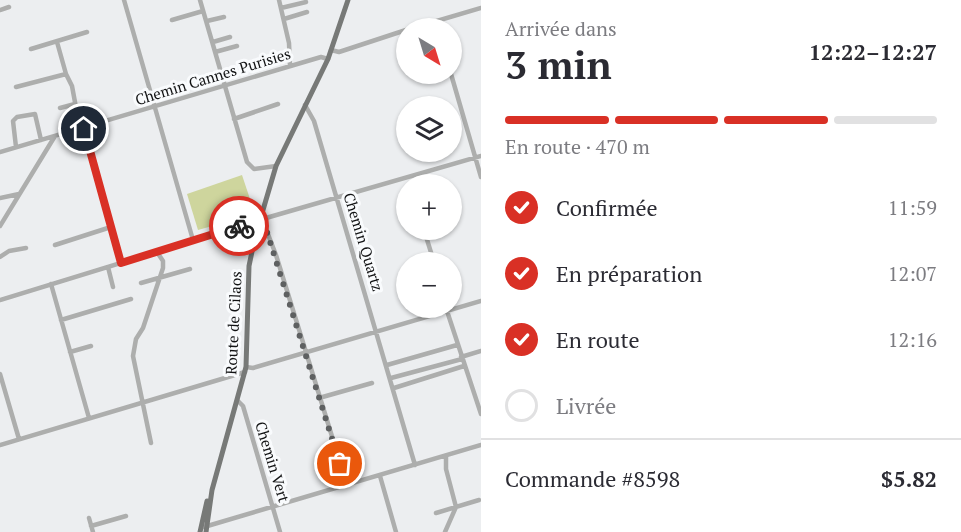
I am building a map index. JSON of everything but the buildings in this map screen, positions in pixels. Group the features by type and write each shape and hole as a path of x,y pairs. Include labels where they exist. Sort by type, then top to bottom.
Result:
{"main road":[{"name":"Route de Cilaos","path":"201,530 245,370 249,266 258,225 276,166 332,50 348,0"}],"street":[{"path":"124,0 193,240"},
{"path":"200,0 223,85 250,166 254,169 276,166"},
{"path":"279,0 284,19 290,66"},
{"path":"281,8 306,2"},
{"path":"0,10 9,7"},
{"path":"448,18 481,8"},
{"path":"172,20 203,11"},
{"path":"284,19 307,12"},
{"path":"207,21 224,17"},
{"path":"31,49 87,32"},
{"path":"332,50 339,52 396,33"},
{"path":"213,42 230,37"},
{"path":"57,42 66,74 72,86 75,104 121,263"},
{"path":"215,52 237,46"},
{"name":"Chemin Cannes Purisies","path":"0,152 321,57 328,59"},
{"path":"16,87 66,74"},
{"path":"454,84 478,157 481,177"},
{"path":"60,108 75,104"},
{"path":"234,119 278,104"},
{"name":"Chemin Quartz","path":"306,105 314,121 416,465"},
{"path":"16,147 13,122 17,117 35,114 41,140"},
{"path":"0,226 38,167 55,135"},
{"path":"419,174 478,157"},
{"path":"261,217 396,181"},
{"path":"0,198 19,194"},
{"path":"0,300 250,223 266,229 347,485"},
{"path":"55,245 111,227"},
{"path":"0,257 9,250 26,248"},
{"path":"152,443 142,402 134,347 143,328 163,264 157,252"},
{"path":"108,267 113,287"},
{"path":"141,283 190,268"},
{"path":"51,284 89,418"},
{"path":"61,320 131,299"},
{"path":"462,306 481,301"},
{"path":"0,445 422,318"},
{"path":"449,318 481,414"},
{"path":"387,365 458,345"},
{"path":"70,352 91,346"},
{"path":"391,378 481,351"},
{"path":"394,388 464,366"},
{"path":"0,374 19,439"},
{"path":"319,398 372,383"},
{"path":"472,389 481,387"},
{"name":"Chemin Vert","path":"238,401 243,406 280,532"},
{"path":"201,530 481,445"},
{"path":"445,532 456,507 446,469 446,456"},
{"path":"380,476 396,532"},
{"path":"436,513 479,500"},
{"path":"91,526 126,516"},
{"path":"89,518 93,532"}],"green space":[{"path":"242,175 255,214 198,230 187,194"}],"way so far":[{"path":"239,226 250,223 259,224 258,227 266,229 340,464"}],"route":[{"path":"84,129 121,263 239,226"}]}
